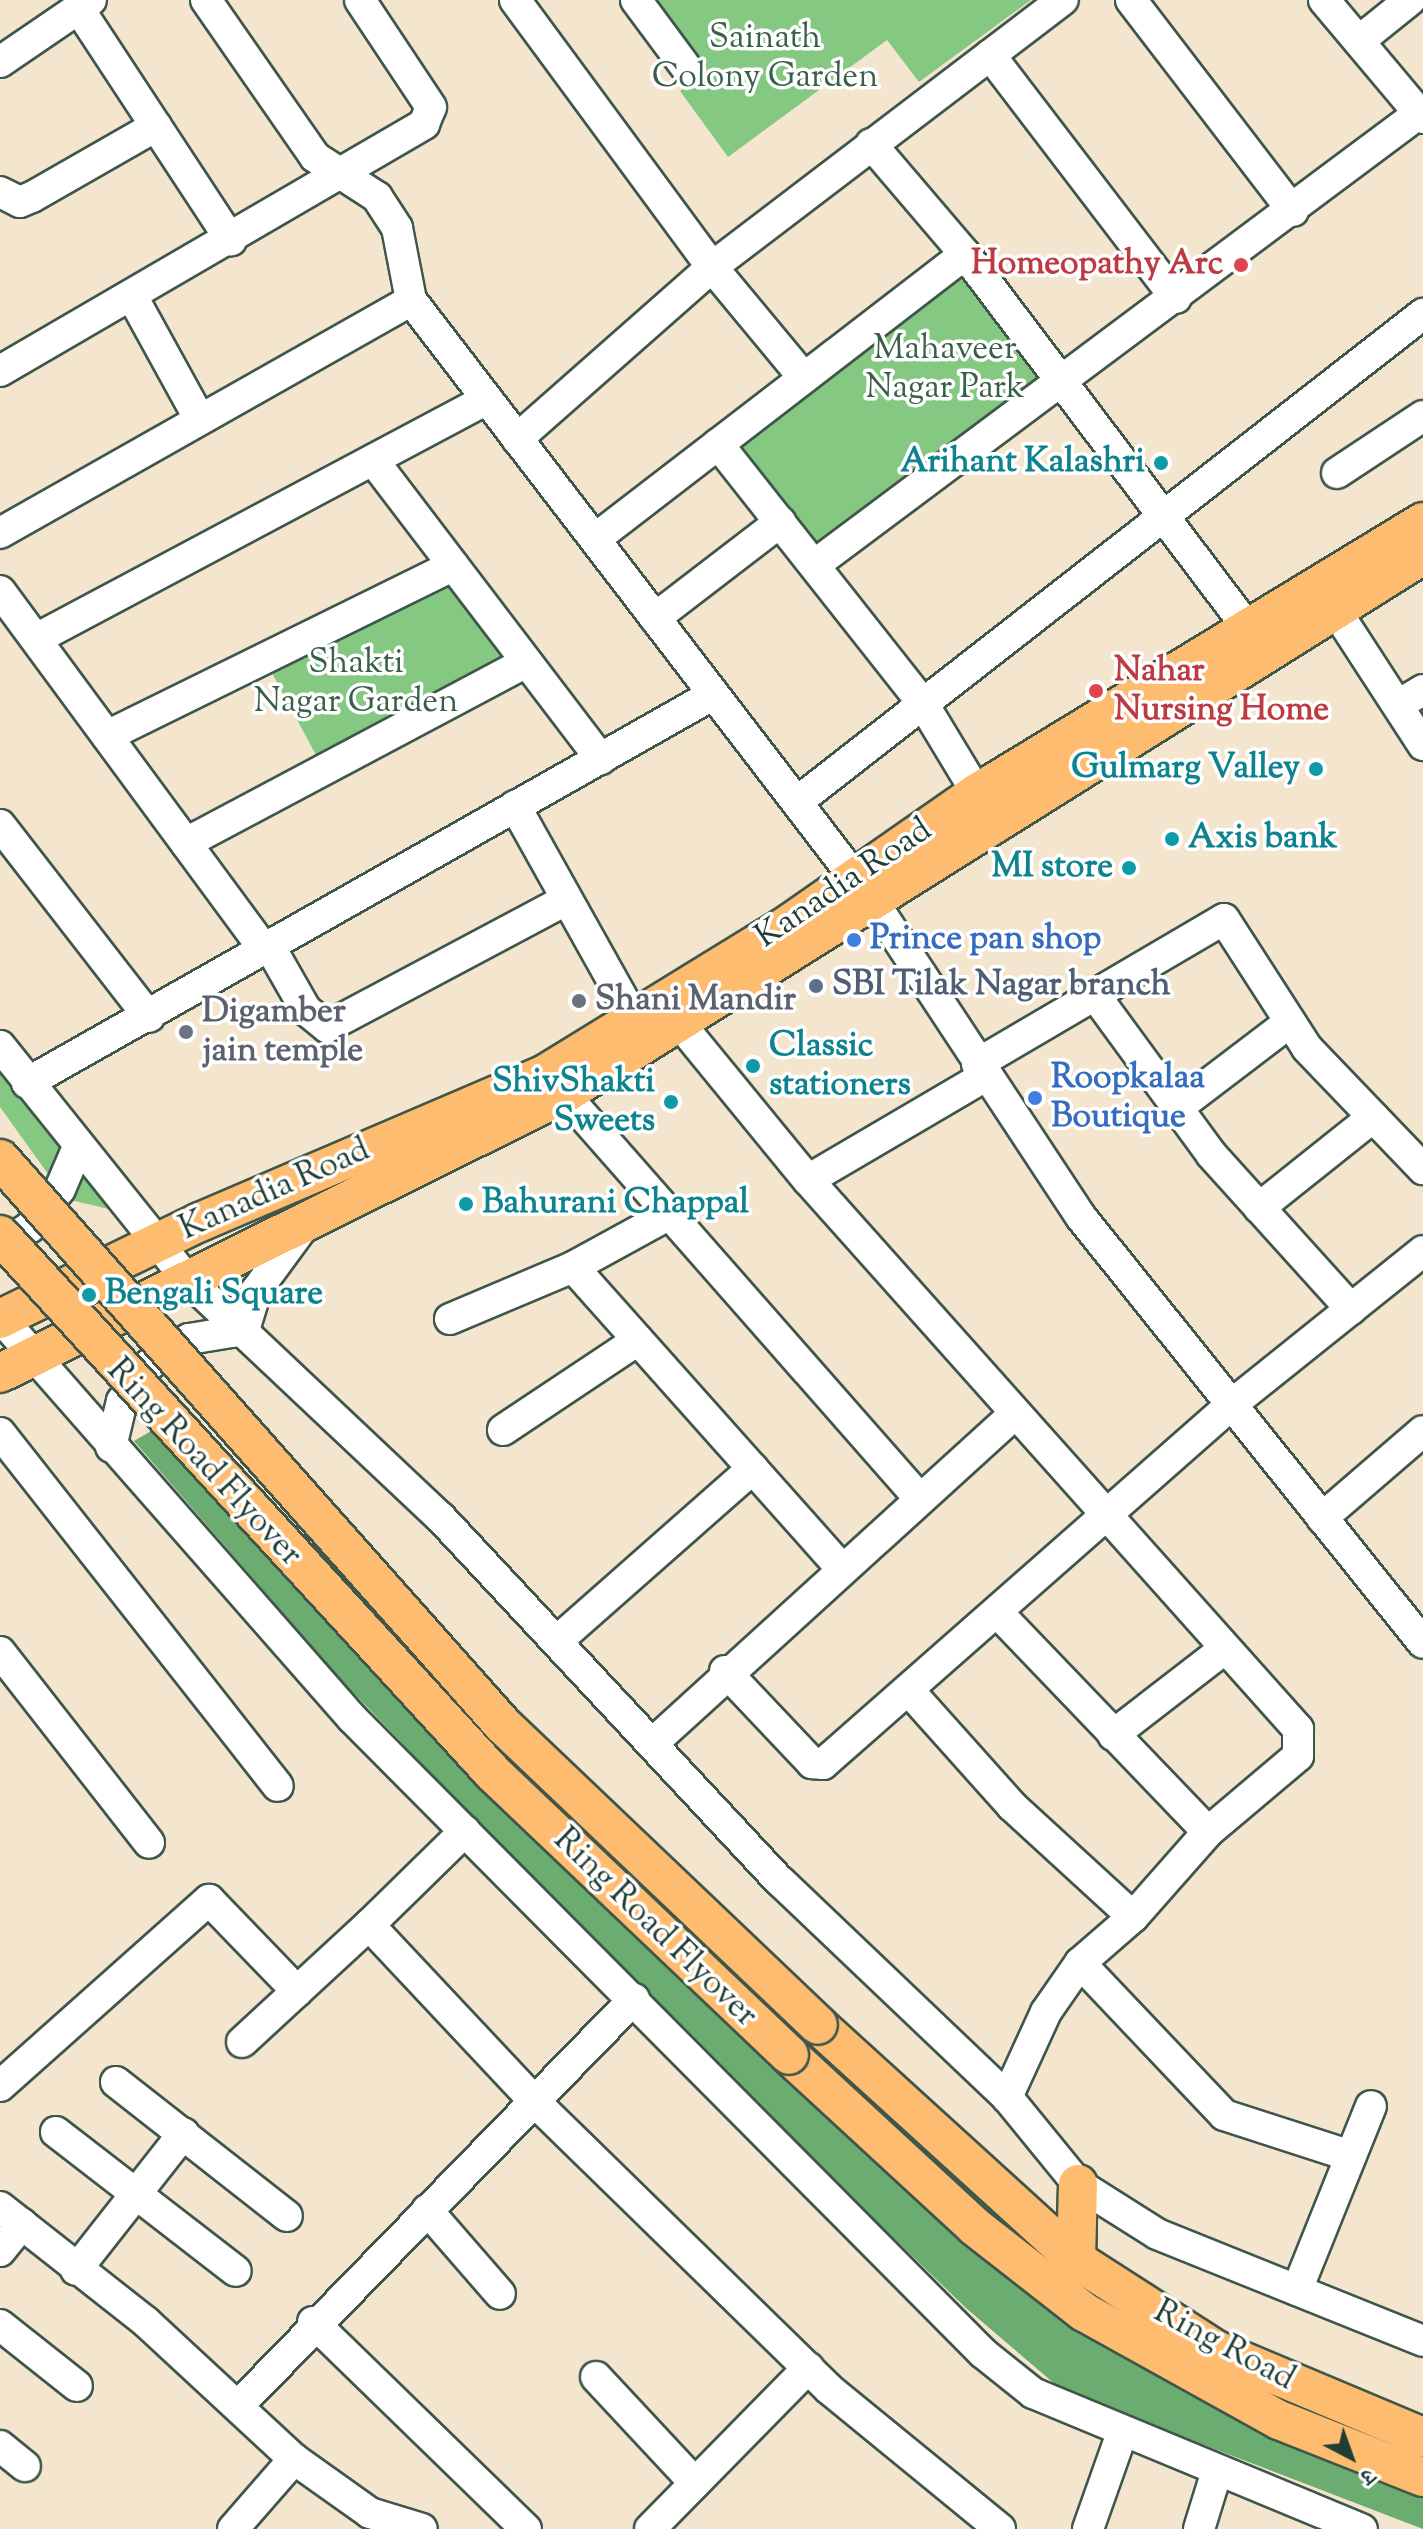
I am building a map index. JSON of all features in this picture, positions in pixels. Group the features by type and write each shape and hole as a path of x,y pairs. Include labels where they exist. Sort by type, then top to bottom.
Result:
{"main road":[{"name":"Kanadia Road","path":"0,1373 184,1276 564,1094 681,1025 864,892 977,793 1257,640 1423,522"},
{"path":"864,892 1257,640 1336,611 1423,555"},
{"name":"Kanadia Road","path":"0,1318 155,1243 547,1073 634,1019 864,892"},
{"name":"Ring Road Flyover","path":"0,1159 502,1724 818,2025 1076,2260"},
{"name":"Ring Road Flyover","path":"0,1235 492,1772 974,2226 1084,2312 1279,2420 1423,2477"},
{"path":"1076,2260 1078,2184"},
{"name":"Ring Road","path":"1076,2260 1216,2350 1423,2437"}],"street":[{"path":"206,0 315,157 377,197 397,228 411,300 864,892 1081,1217 1423,1643"},
{"path":"0,371 345,176 424,124 431,107 360,0"},
{"path":"515,0 712,267 804,378"},
{"path":"636,0 688,70"},
{"path":"517,439 712,267 1063,0"},
{"path":"1131,0 1293,211"},
{"path":"817,563 1420,116 1324,0"},
{"path":"1359,41 1410,0"},
{"path":"0,62 85,4 156,126 231,240"},
{"path":"990,55 1176,298"},
{"path":"0,192 20,202 32,197 156,126"},
{"path":"871,144 965,254 1257,640"},
{"path":"595,539 965,254"},
{"path":"133,298 198,416"},
{"path":"0,533 198,416 411,300"},
{"path":"797,802 1423,314"},
{"path":"36,639 487,399"},
{"path":"1337,473 1423,416"},
{"path":"718,444 817,563 922,702 977,793"},
{"path":"373,460 601,759"},
{"path":"655,618 780,522"},
{"path":"107,736 453,566"},
{"path":"0,591 186,843 268,948 306,1010 327,1027 566,900"},
{"path":"1336,611 1410,698 1423,745"},
{"path":"186,843 526,662"},
{"path":"27,1083 149,1017 714,694"},
{"path":"515,806 634,1019"},
{"path":"0,825 149,1017"},
{"path":"808,1180 1224,919 1290,1022 1423,1169"},
{"path":"1097,998 1177,1108 1259,1208 1351,1309"},
{"path":"1177,1108 1290,1022"},
{"path":"681,1025 808,1180 1109,1516 1223,1650 1298,1729 1301,1745 1294,1762 1208,1832 1133,1917 1080,1963 1046,2012 1007,2097"},
{"path":"0,1046 184,1276 244,1330 557,1641 781,1882 1007,2097 1078,2184 1157,2234 1297,2290 1421,2333"},
{"path":"564,1094 666,1216 920,1499"},
{"path":"1259,1208 1373,1117"},
{"path":"0,1246 30,1227 52,1198 78,1147"},
{"path":"244,1330 261,1282 314,1213"},
{"path":"450,1319 573,1267 666,1216"},
{"path":"725,1671 812,1763 823,1764 911,1693 997,1612 1231,1405 1423,1251"},
{"path":"573,1267 841,1568"},
{"path":"0,1318 352,1718 983,2353 1033,2393 1122,2433 1360,2529"},
{"path":"111,1447 122,1401 150,1364 189,1339 244,1330"},
{"path":"503,1430 638,1340"},
{"path":"653,1743 725,1671 1015,1414"},
{"path":"1322,1518 1423,1431"},
{"path":"0,1433 278,1786"},
{"path":"557,1641 753,1468"},
{"path":"997,1612 1208,1832"},
{"path":"1113,1735 1223,1650"},
{"path":"0,1652 149,1843"},
{"path":"911,1693 1012,1806 1133,1917"},
{"path":"242,2042 465,1831"},
{"path":"0,2086 209,1900 297,1991"},
{"path":"369,1925 534,2101 878,2436 1000,2529"},
{"path":"1080,1963 1224,2115 1351,2156"},
{"path":"238,2406 313,2322 634,1999"},
{"path":"116,2082 287,2216"},
{"path":"1297,2290 1371,2106"},
{"path":"56,2132 236,2271"},
{"path":"76,2270 139,2195 184,2133"},
{"path":"427,2210 500,2294"},
{"path":"0,2251 11,2215 238,2406 294,2459 370,2513 422,2529"},
{"path":"313,2322 526,2529"},
{"path":"0,2325 77,2386"},
{"path":"650,2529 808,2368"},
{"path":"596,2377 695,2483"},
{"path":"1088,2529 1122,2433"},
{"path":"0,2446 25,2466"},
{"path":"241,2526 294,2459"},
{"path":"1199,2529 1217,2471"}],"green space":[{"name":"Sainath Colony Garden","path":"656,0 1031,0 919,82 887,40 728,157 680,91 707,70"},
{"name":"Mahaveer Nagar Park","path":"965,254 1060,380 811,568 716,442"},
{"name":"Shakti Nagar Garden","path":"453,566 526,662 324,770 264,658"},
{"path":"0,1062 113,1210 66,1199 0,1107"},
{"path":"158,1427 976,2250 1145,2370 1423,2491 1423,2529 1063,2391 966,2308 704,2055 341,1680 134,1441"}],"place":[{"name":"Homeopathy Arc","path":"1241,265"},
{"name":"Arihant Kalashri","path":"1161,463"},
{"name":"Nahar Nursing Home","path":"1096,691"},
{"name":"Gulmarg Valley","path":"1316,769"},
{"name":"Axis bank","path":"1172,839"},
{"name":"MI store","path":"1129,868"},
{"name":"Prince pan shop","path":"854,940"},
{"name":"SBI Tilak Nagar branch","path":"816,986"},
{"name":"Shani Mandir","path":"579,1001"},
{"name":"Digamber jain temple","path":"186,1032"},
{"name":"Classic stationers","path":"753,1066"},
{"name":"Roopkalaa Boutique","path":"1035,1098"},
{"name":"ShivShakti Sweets","path":"671,1102"},
{"name":"Bahurani Chappal","path":"466,1204"},
{"name":"Bengali Square","path":"89,1295"}]}
